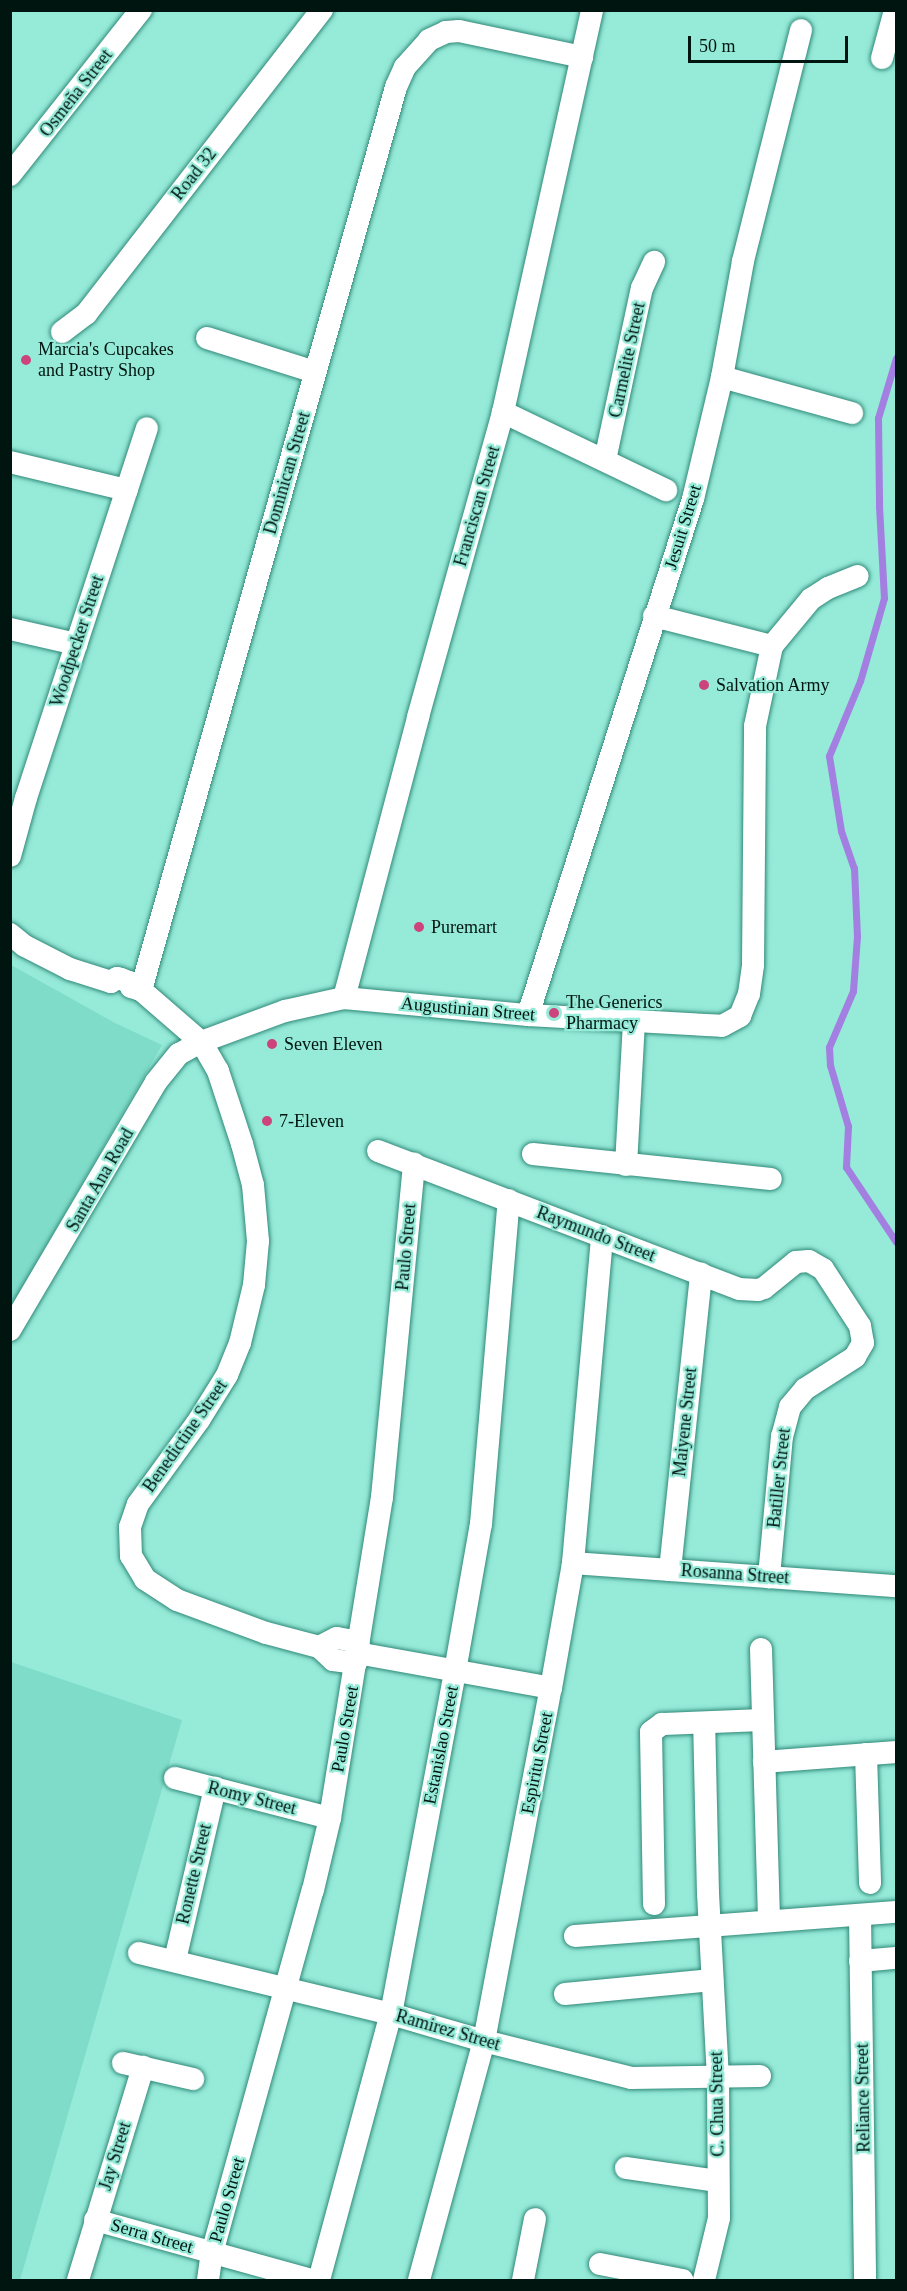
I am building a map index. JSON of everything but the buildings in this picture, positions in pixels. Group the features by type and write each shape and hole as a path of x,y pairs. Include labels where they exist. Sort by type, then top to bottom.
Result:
{"street":[{"name":"Road 32","path":"62,332 86,314 322,10"},
{"name":"Franciscan Street","path":"344,998 418,717 503,412 592,10"},
{"path":"882,58 895,10"},
{"name":"Osmeña Street","path":"10,175 135,12"},
{"name":"Jesuit Street","path":"528,1014 693,499 722,376 743,261 801,30"},
{"name":"Dominican Street","path":"128,986 315,372 396,87 416,53 429,40 446,32 459,31 582,57"},
{"name":"Carmelite Street","path":"604,460 642,288 654,262"},
{"path":"207,338 315,372"},
{"path":"722,376 852,413"},
{"path":"503,412 666,490"},
{"name":"Woodpecker Street","path":"10,856 18,796 76,645 147,428"},
{"path":"10,462 127,490"},
{"path":"654,616 772,646 811,599 828,588 858,576"},
{"path":"10,629 76,645"},
{"name":"Augustinian Street","path":"201,1042 285,1011 344,998 528,1014 722,1026 740,1016 749,994 753,965 755,726 772,646"},
{"path":"10,934 25,946 59,964 128,986 201,1042"},
{"path":"626,1165 634,1021"},
{"name":"Santa Ana Road","path":"10,1330 156,1082 179,1054 201,1042"},
{"name":"Benedictine Street","path":"201,1042 218,1071 242,1143 253,1185 258,1241 254,1285 240,1343 227,1375 200,1420 138,1504 130,1527 131,1556 145,1578 177,1600 266,1633 319,1647 333,1659 357,1653 551,1688"},
{"name":"Raymundo Street","path":"378,1150 729,1286 758,1290 796,1262 809,1262 823,1269 860,1326 862,1344"},
{"path":"533,1154 771,1179"},
{"name":"Paulo Street","path":"208,2280 212,2253 286,1988 330,1818 382,1497 414,1164"},
{"name":"Estanislao Street","path":"319,2280 391,2014 481,1524 509,1200"},
{"name":"Espiritu Street","path":"419,2280 484,2042 573,1563 602,1236"},
{"name":"Maiyene Street","path":"670,1569 701,1274"},
{"name":"Batiller Street","path":"769,1577 782,1436 790,1407 806,1389 855,1357 862,1344"},
{"name":"Rosanna Street","path":"573,1563 897,1586"},
{"path":"761,1649 769,1921"},
{"path":"654,1904 651,1732 662,1724 763,1720"},
{"name":"C. Chua Street","path":"704,1724 712,1980 718,2078 719,2218 704,2280"},
{"path":"764,1762 897,1752"},
{"path":"866,1754 870,1883"},
{"name":"Romy Street","path":"175,1778 330,1818"},
{"name":"Ronette Street","path":"175,1960 214,1788"},
{"path":"575,1936 897,1912"},
{"name":"Reliance Street","path":"860,1915 865,2280"},
{"name":"Ramirez Street","path":"140,1953 391,2014 484,2042 631,2078 760,2076"},
{"path":"861,1961 897,1958"},
{"path":"565,1994 712,1980"},
{"name":"Jay Street","path":"78,2280 133,2065 193,2079"},
{"path":"626,2168 717,2181"},
{"path":"523,2280 535,2219"},
{"name":"Serra Street","path":"95,2220 312,2280"},
{"path":"600,2264 682,2280"}],"shaded area":[{"path":"11,965 115,1023 162,1045 11,1306"},
{"path":"11,1662 182,1720 20,2280 11,2280"}],"waterway":[{"path":"896,358 878,418 879,506 884,598 860,681 829,756 841,831 854,868 857,936 853,991 829,1047 830,1065 848,1126 846,1167 896,1242"}],"place":[{"name":"Marcia's Cupcakes and Pastry Shop","path":"26,360"},
{"name":"Salvation Army","path":"704,685"},
{"name":"Puremart","path":"419,927"},
{"name":"The Generics Pharmacy","path":"554,1013"},
{"name":"Seven Eleven","path":"272,1044"},
{"name":"7-Eleven","path":"267,1121"}]}
